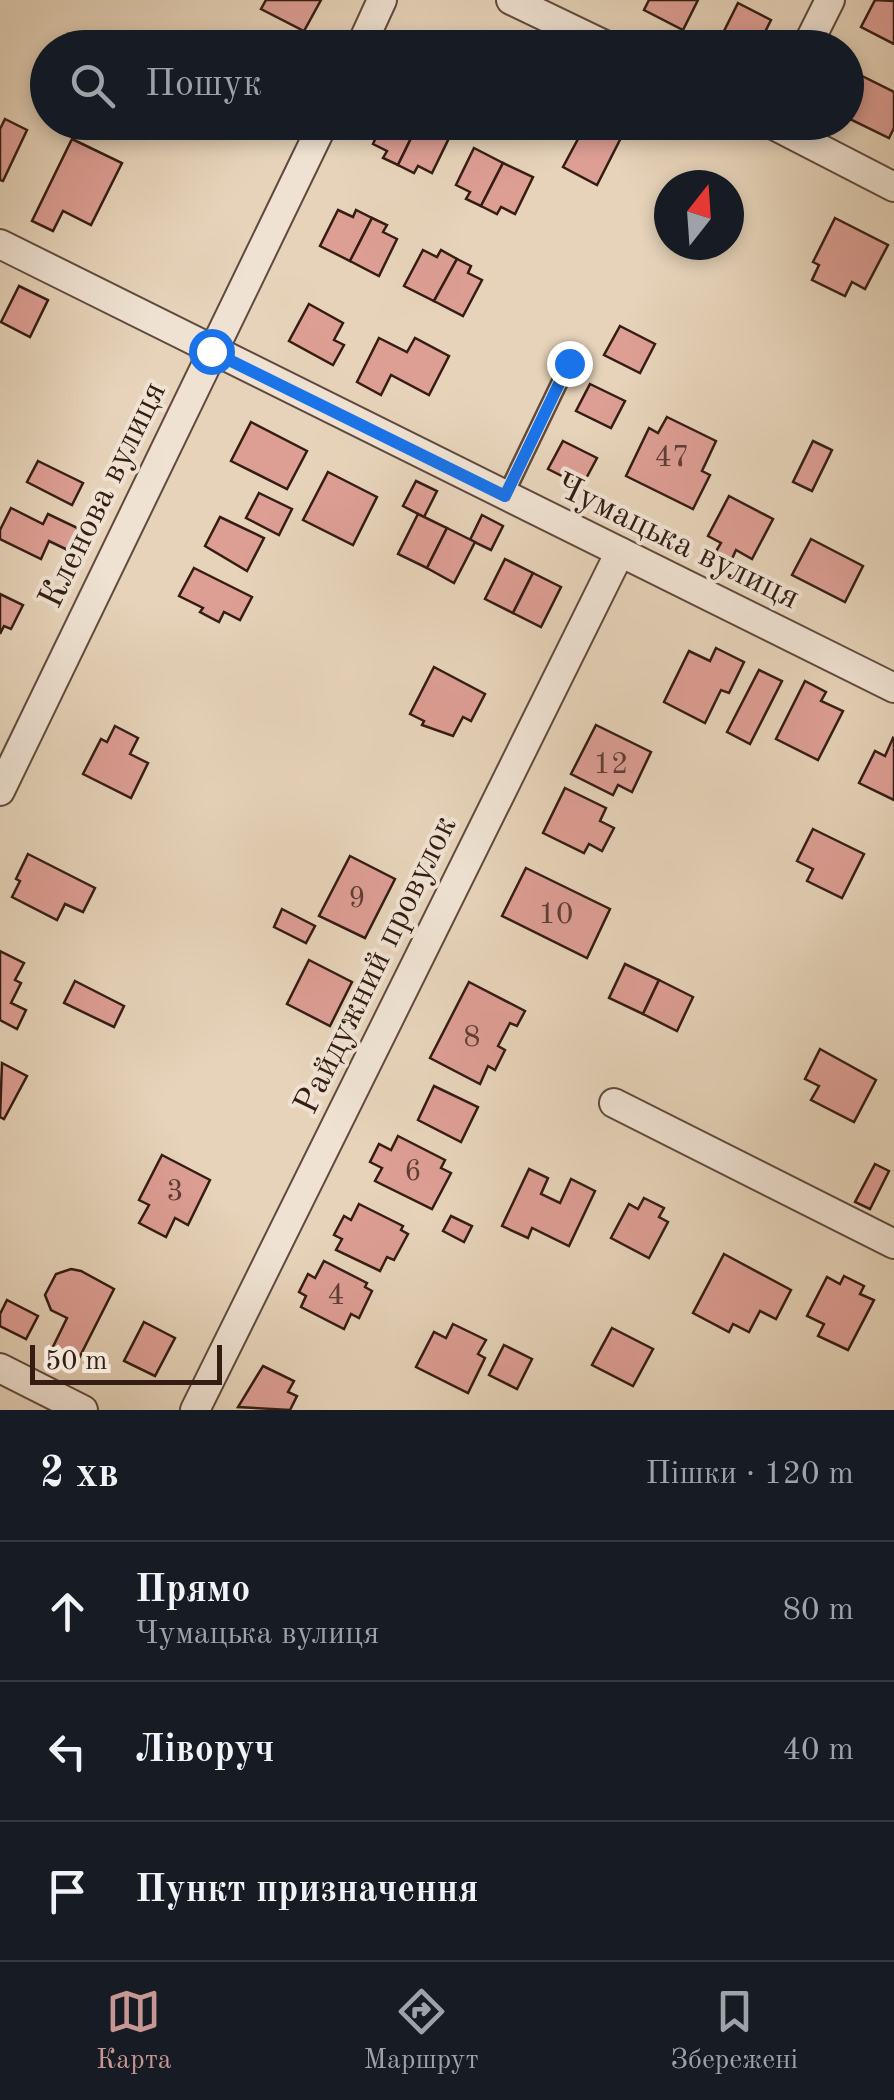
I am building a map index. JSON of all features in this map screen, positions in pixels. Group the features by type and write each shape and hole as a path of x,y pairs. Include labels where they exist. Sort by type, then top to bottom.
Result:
{"street":[{"path":"368,30 382,0"},
{"path":"511,0 574,30"},
{"path":"815,30 830,0"},
{"name":"Кленова вулиця","path":"0,791 315,140"},
{"path":"801,140 894,187"},
{"name":"Чумацька вулиця","path":"0,244 894,688"},
{"name":"Райдужний провулок","path":"195,1410 620,552"},
{"path":"614,1103 894,1244"},
{"path":"0,1368 83,1410"}],"lane":[{"path":"505,496 569,363"}],"building":[{"path":"266,0 321,0 305,30 261,9"},
{"path":"649,0 698,0 683,30 644,10"},
{"path":"875,0 894,1 894,44 861,27"},
{"path":"738,3 771,20 766,30 724,30"},
{"path":"864,77 894,92 894,128 889,138 864,126"},
{"path":"5,119 27,130 3,181 0,129"},
{"path":"72,140 122,163 91,225 63,211 53,231 32,221"},
{"path":"375,140 410,140 398,165 383,158 387,151 373,144"},
{"path":"410,140 448,140 432,173 418,166 414,173 398,165"},
{"path":"577,140 620,140 597,185 563,167"},
{"path":"474,148 503,163 481,206 466,199 470,192 456,185"},
{"path":"503,163 533,177 515,214 501,207 497,214 481,206"},
{"path":"338,210 353,217 356,210 372,218 350,261 320,246"},
{"path":"372,218 387,225 383,232 397,239 379,276 350,261"},
{"path":"835,218 888,245 865,289 852,282 845,296 812,280 819,265 813,262"},
{"path":"423,250 437,257 441,250 457,259 434,301 404,286"},
{"path":"457,259 471,266 468,273 482,280 463,316 434,301"},
{"path":"19,286 48,300 30,337 1,322"},
{"path":"309,304 343,323 334,340 344,345 333,365 289,341"},
{"path":"620,326 655,344 640,373 604,355"},
{"path":"379,338 407,352 415,338 449,356 429,395 391,375 381,395 357,382"},
{"path":"590,384 625,401 611,428 576,411"},
{"path":"667,417 716,441 702,471 710,475 693,509 626,476 649,428 658,433"},
{"path":"251,422 307,451 287,489 231,461"},
{"path":"563,441 597,458 582,486 548,469"},
{"path":"813,441 832,450 812,491 793,482"},
{"path":"38,461 83,483 72,505 27,482"},
{"path":"328,472 377,497 353,545 303,520"},
{"path":"416,481 437,491 424,517 403,506"},
{"path":"259,493 292,509 279,535 246,518"},
{"path":"729,496 773,519 752,559 736,550 731,561 715,553 721,543 708,536"},
{"path":"11,508 43,524 48,514 86,532 76,554 49,541 41,559 0,539 0,530"},
{"path":"418,514 447,528 427,568 398,554"},
{"path":"482,515 503,526 491,550 470,540"},
{"path":"220,517 264,538 247,571 205,546"},
{"path":"447,528 475,542 454,583 427,568"},
{"path":"811,539 863,566 845,602 792,575"},
{"path":"505,559 533,573 513,613 485,599"},
{"path":"194,568 252,597 240,620 224,612 219,622 200,612 203,608 179,596"},
{"path":"533,573 561,587 541,627 513,613"},
{"path":"0,594 23,605 11,629 4,626 0,634"},
{"path":"716,648 744,662 729,693 721,690 705,723 664,702 689,651 710,661"},
{"path":"434,667 485,694 471,721 463,717 453,736 422,725 424,721 410,714"},
{"path":"759,670 782,681 750,744 727,732"},
{"path":"805,681 826,692 821,701 843,711 818,760 776,739"},
{"path":"596,725 651,752 632,792 618,785 613,795 571,774"},
{"path":"115,726 138,738 130,754 148,763 131,798 83,774 101,739 107,742"},
{"path":"893,738 894,800 859,783 875,751 885,756"},
{"path":"565,788 606,808 600,821 614,828 602,851 589,844 584,853 543,833"},
{"path":"813,829 864,854 842,898 807,881 813,869 797,861"},
{"path":"28,854 95,888 83,912 65,904 57,920 12,897"},
{"path":"350,856 395,879 365,938 319,916"},
{"path":"526,868 610,909 587,958 502,916"},
{"path":"282,909 315,926 306,943 274,927"},
{"path":"0,951 24,963 15,980 21,983 11,1003 26,1010 17,1029 0,1020"},
{"path":"309,960 352,982 330,1026 287,1004"},
{"path":"625,964 659,980 643,1014 609,998"},
{"path":"659,980 693,997 677,1031 643,1014"},
{"path":"75,981 124,1006 114,1027 64,1003"},
{"path":"469,982 525,1011 517,1026 510,1023 498,1046 505,1050 495,1070 488,1066 480,1084 430,1058"},
{"path":"820,1049 876,1080 854,1122 811,1100 819,1086 805,1079"},
{"path":"2,1063 27,1076 4,1119 0,1117"},
{"path":"434,1086 478,1107 461,1142 418,1120"},
{"path":"398,1136 445,1160 441,1168 451,1173 432,1209 375,1181 382,1168 370,1162 379,1144 391,1150"},
{"path":"162,1155 210,1180 188,1225 175,1218 166,1237 139,1223 149,1205 139,1200"},
{"path":"875,1164 889,1171 870,1209 855,1202"},
{"path":"529,1169 548,1178 541,1194 560,1203 571,1179 595,1191 569,1246 532,1228 528,1238 502,1226"},
{"path":"644,1198 664,1208 659,1217 668,1222 649,1258 611,1238 629,1204 638,1209"},
{"path":"359,1204 403,1226 401,1230 408,1234 394,1260 387,1257 380,1271 336,1250 342,1239 334,1235 344,1216 351,1220"},
{"path":"451,1216 472,1226 464,1242 443,1231"},
{"path":"724,1254 791,1290 776,1319 760,1311 749,1332 733,1324 729,1332 693,1313"},
{"path":"324,1261 367,1283 365,1287 372,1291 359,1318 351,1314 344,1329 301,1307 306,1296 299,1292 308,1274 315,1278"},
{"path":"71,1269 114,1289 74,1368 49,1355 67,1318 51,1310 45,1295 56,1274"},
{"path":"844,1276 864,1286 860,1294 874,1300 848,1350 818,1336 824,1324 807,1316 827,1277 840,1284"},
{"path":"7,1300 38,1316 26,1339 0,1326 0,1314"},
{"path":"144,1322 175,1338 155,1376 124,1361"},
{"path":"453,1324 486,1340 478,1354 485,1358 468,1393 416,1367 434,1332 446,1338"},
{"path":"612,1328 653,1349 633,1386 592,1365"},
{"path":"504,1345 532,1359 517,1389 489,1375"},
{"path":"263,1366 294,1381 288,1392 297,1396 290,1410 238,1407"}],"route":[{"path":"211,351 505,496 569,363"}]}
